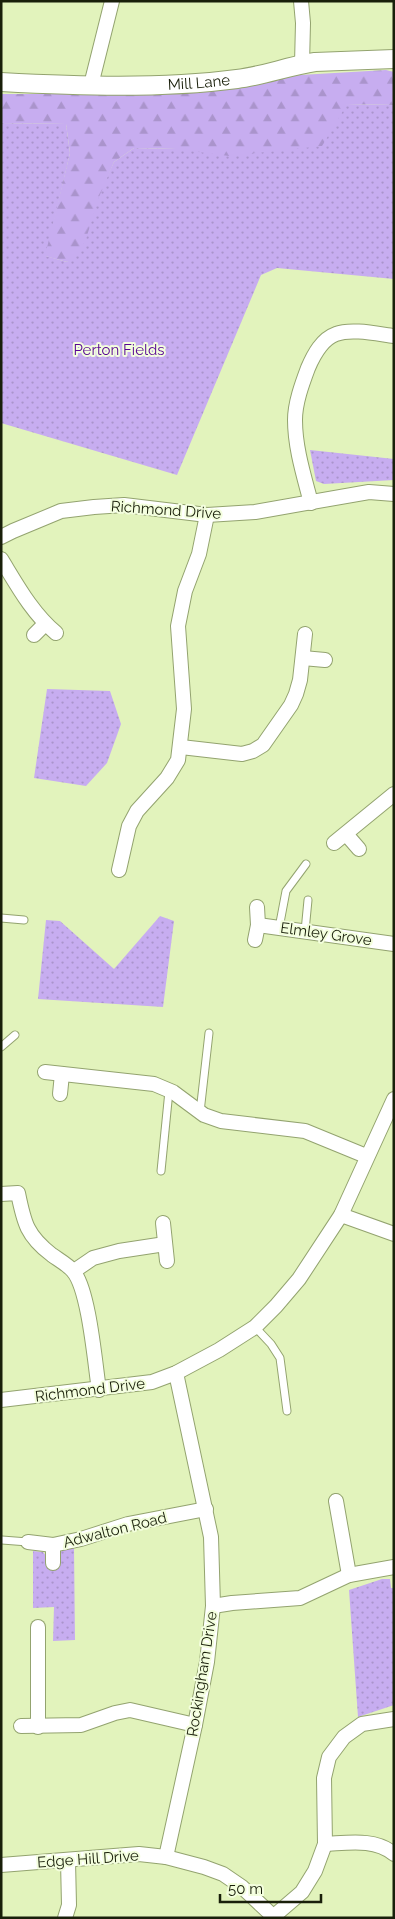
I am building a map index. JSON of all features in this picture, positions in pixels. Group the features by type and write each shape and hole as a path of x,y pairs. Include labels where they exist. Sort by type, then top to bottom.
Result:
{"street":[{"path":"91,85 112,1"},
{"path":"301,1 303,22 302,64"},
{"name":"Mill Lane","path":"1,82 91,85 166,84 235,80 302,64 394,58"},
{"path":"311,503 299,456 294,418 301,386 312,359 324,340 338,333 359,332 394,336"},
{"name":"Richmond Drive","path":"1,537 61,511 94,506 124,505 207,515 255,512 368,492 394,494"},
{"path":"119,870 129,826 137,811 167,778 178,760 184,709 178,626 185,591 199,554 207,515"},
{"path":"1,559 23,595 45,624 56,633"},
{"path":"34,635 45,624"},
{"path":"181,747 242,754 253,751 263,745 291,705 300,680 305,634"},
{"path":"303,658 326,660"},
{"path":"359,849 340,839 394,794"},
{"name":"Elmley Grove","path":"256,940 258,925 257,907"},
{"name":"Elmley Grove","path":"258,925 394,944"},
{"path":"46,1072 154,1084 168,1090 200,1112 221,1121 305,1131 366,1156"},
{"path":"60,1094 62,1074"},
{"name":"Richmond Drive","path":"1,1400 99,1390 152,1382 176,1373 219,1350 255,1327 299,1279 340,1215 394,1099"},
{"path":"1,1194 18,1193 28,1231 35,1240 74,1271 85,1296 99,1390"},
{"path":"340,1215 394,1234"},
{"path":"163,1223 167,1261"},
{"path":"74,1271 93,1258 118,1251 165,1244"},
{"name":"Rockingham Drive","path":"166,1856 207,1662 213,1606 211,1537 176,1373"},
{"path":"336,1501 342,1546 349,1575"},
{"name":"Adwalton Road","path":"28,1542 53,1545 81,1539 128,1524 206,1509"},
{"name":"Adwalton Road","path":"53,1545 54,1563"},
{"path":"213,1606 300,1598 349,1575 392,1569"},
{"path":"38,1627 38,1727"},
{"path":"21,1726 81,1725 115,1713 130,1710 195,1725"},
{"path":"275,1917 302,1892 315,1871 326,1844 324,1778 330,1757 344,1737 362,1724 394,1719"},
{"path":"326,1844 368,1843 388,1849 394,1854"},
{"name":"Edge Hill Drive","path":"1,1865 139,1854 166,1856 223,1874 242,1886 275,1917"},
{"path":"64,1918 69,1904 68,1861"}],"lane":[{"path":"279,928 286,891 306,864"},
{"path":"305,931 308,900"},
{"path":"1,918 24,920"},
{"path":"200,1112 209,1033"},
{"path":"1,1047 15,1035"},
{"path":"161,1172 168,1090"},
{"path":"255,1327 271,1344 280,1358 284,1376 287,1412"},
{"path":"2,1540 28,1542"}],"green space":[{"path":"386,70 394,72 394,105 347,104 322,146 229,156 176,149 134,148 114,162 99,197 85,242 67,262 45,256 70,153 66,124 1,123 1,94 132,94 234,87 300,75"},
{"name":"Perton Fields","path":"347,104 394,105 394,279 277,268 261,275 177,475 1,423 1,123 66,124 70,153 46,256 67,262 114,162 134,148 176,149"},
{"path":"310,450 394,459 394,480 324,484 316,481"},
{"path":"47,689 110,691 121,724 107,763 86,786 34,778"},
{"path":"160,916 174,921 163,1007 38,999 46,920 60,921 114,969"},
{"path":"63,1548 74,1548 75,1640 53,1641 54,1607 33,1608 33,1551 43,1552 50,1566 59,1565 60,1554"},
{"path":"382,1579 390,1579 391,1588 394,1588 394,1705 358,1717 349,1590"}]}
